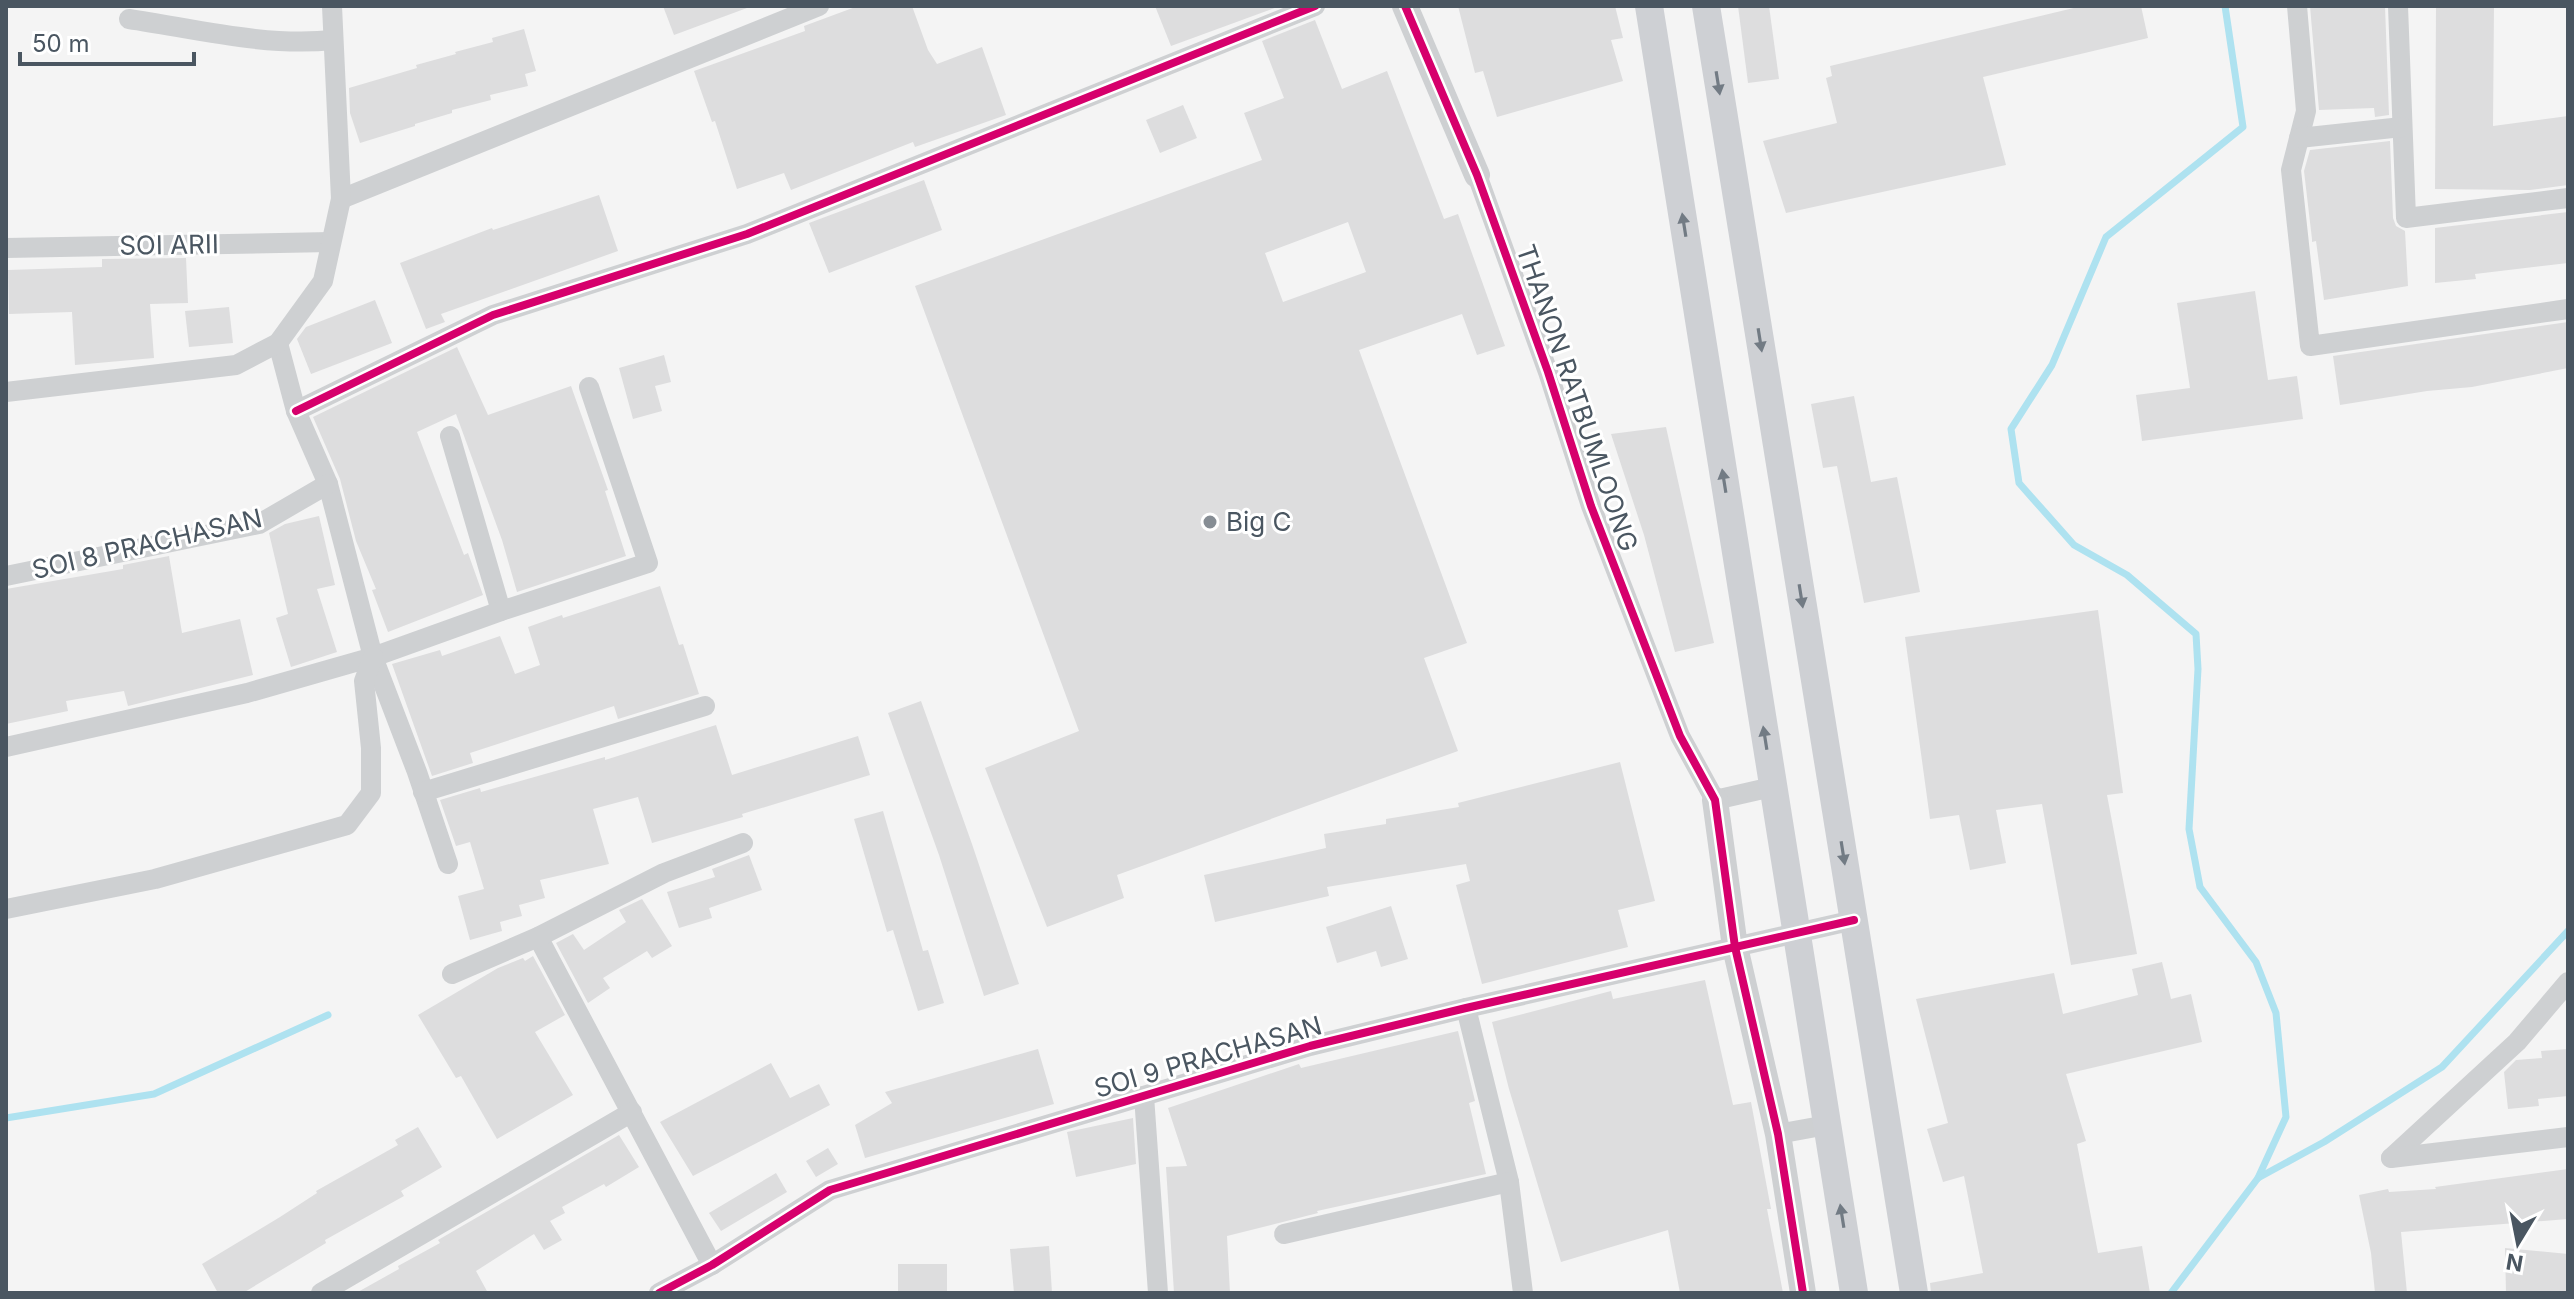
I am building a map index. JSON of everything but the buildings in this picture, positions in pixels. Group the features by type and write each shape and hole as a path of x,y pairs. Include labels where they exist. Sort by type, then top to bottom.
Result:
{"main road":[{"path":"1649,6 1854,1293"},
{"path":"1706,6 1914,1293"}],"street":[{"path":"6,392 236,365 278,343 323,281 341,199 332,6"},
{"path":"341,199 819,6"},
{"path":"296,411 493,315 747,234 1315,6"},
{"name":"THANON RATBUMLOONG","path":"1405,6 1477,175 1548,372 1596,520 1680,736 1715,800"},
{"path":"2297,6 2306,111 2291,170 2310,346 2568,309"},
{"path":"2398,6 2406,218 2568,198"},
{"path":"129,19 274,41 304,43 333,40"},
{"path":"2299,138 2402,127"},
{"name":"SOI ARII","path":"6,248 331,242"},
{"path":"278,343 296,411 328,484 373,657 448,864"},
{"path":"6,747 247,693 373,657 648,563 589,387"},
{"path":"450,436 501,611"},
{"name":"SOI 8 PRACHASAN","path":"6,576 259,524 328,484"},
{"path":"6,909 155,879 347,825 371,793 371,748 364,681 373,657"},
{"path":"423,792 705,706"},
{"path":"1772,787 1715,800 1735,947 1778,1134 1803,1293"},
{"path":"452,974 538,937 664,873 743,843"},
{"name":"SOI 9 PRACHASAN","path":"659,1293 712,1265 830,1190 1310,1046 1854,920"},
{"path":"538,937 712,1265"},
{"path":"2568,982 2517,1042 2391,1158 2568,1137"},
{"path":"1466,1008 1509,1182 1523,1293"},
{"path":"1144,1096 1158,1293"},
{"path":"321,1293 632,1112"},
{"path":"1778,1134 1827,1125"},
{"path":"1284,1234 1509,1182"}],"waterway":[{"path":"2225,6 2243,127 2106,237 2052,365 2011,429 2019,483 2074,545 2127,575 2196,634 2198,669 2189,829 2200,887 2256,962 2276,1013 2286,1117 2258,1178"},
{"path":"2171,1293 2258,1178 2324,1142 2442,1067 2568,931"},
{"path":"6,1118 154,1094 328,1015"}],"cycle path":[{"path":"296,411 493,315 747,234 1315,6"},
{"path":"1405,6 1477,175 1548,372 1591,506 1680,736 1715,800 1735,947 1778,1134 1803,1293"},
{"path":"659,1293 712,1265 830,1190 1310,1046 1854,920"}],"place":[{"name":"Big C","path":"1210,522"}]}
